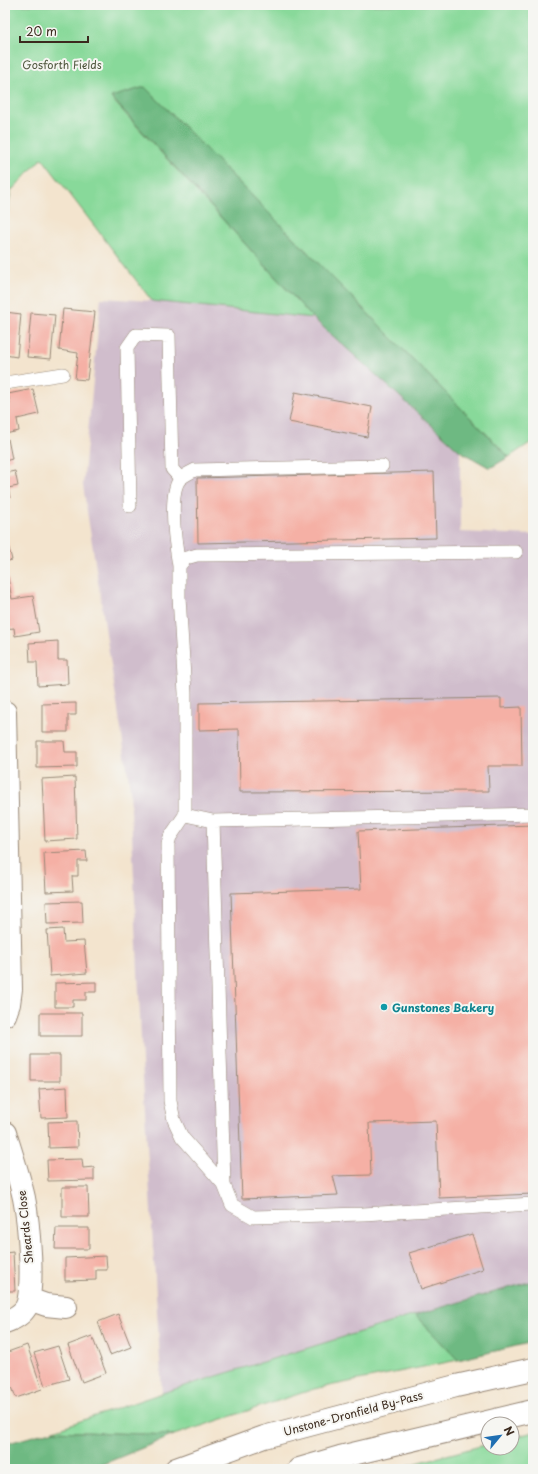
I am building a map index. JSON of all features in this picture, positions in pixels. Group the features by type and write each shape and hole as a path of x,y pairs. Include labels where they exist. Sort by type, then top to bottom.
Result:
{"main road":[{"path":"5,712 11,989 9,1004 5,1015"},
{"name":"Sheards Close","path":"5,1133 15,1163 24,1199 31,1283 26,1309 18,1316 5,1322"},
{"path":"29,1299 46,1305 66,1307"},
{"name":"Unstone-Dronfield By-Pass","path":"176,1469 264,1437 456,1386 533,1369"},
{"path":"299,1469 340,1457 533,1411"}],"lane":[{"path":"130,506 127,348 136,335 169,336 172,469 180,478"},
{"path":"5,383 63,374"},
{"path":"382,466 195,470 180,478 174,491 174,526 179,566 179,597 185,693 185,815 170,837 168,844 170,1101 174,1120 182,1137 224,1185 232,1205 252,1217 363,1214 533,1204"},
{"path":"179,566 186,558 197,555 516,552"},
{"path":"185,815 213,821 533,814"},
{"path":"213,821 224,1185"}],"path":[{"path":"82,5 87,10"}],"shaded area":[{"path":"101,298 152,301 313,318 460,451 460,532 533,535 533,1281 415,1315 162,1393 142,1062 130,787 83,485"}],"green space":[{"name":"Gosforth Fields","path":"5,5 533,5 533,441 509,457 145,87 111,98 313,318 152,301 42,158 11,191 5,229"},
{"path":"145,87 509,457 490,468 460,451 313,318 111,97"},
{"path":"533,1281 533,1342 458,1360 415,1315"},
{"path":"415,1315 458,1360 314,1389 174,1435 51,1431 162,1393"},
{"path":"51,1431 174,1435 91,1469 5,1469 5,1444"},
{"path":"533,1432 533,1469 394,1469 480,1446 480,1456 520,1456 520,1436"}],"building":[{"path":"63,309 95,312 87,380 75,379 78,353 59,350"},
{"path":"5,312 21,314 17,357 5,355"},
{"path":"31,313 55,315 51,359 27,357"},
{"path":"33,389 39,414 17,419 19,431 5,434 5,404 10,403 8,394"},
{"path":"295,392 372,407 367,437 289,422"},
{"path":"8,439 12,459 5,461 5,440"},
{"path":"15,471 18,486 8,488 10,498 5,499 5,473"},
{"path":"434,472 436,538 198,543 197,478"},
{"path":"5,533 12,560 5,562"},
{"path":"5,573 7,573 12,599 33,596 39,632 15,636 14,628 5,629"},
{"path":"58,641 58,660 67,660 68,684 38,686 37,662 30,662 29,643"},
{"path":"501,698 501,708 521,707 522,766 488,766 489,791 240,792 239,729 199,730 199,703"},
{"path":"76,703 76,715 68,715 68,732 42,732 42,704"},
{"path":"37,741 64,741 65,752 77,752 77,767 37,768"},
{"path":"75,777 77,839 45,841 42,779"},
{"name":"Gunstones Bakery","path":"533,825 533,1194 439,1198 436,1121 369,1123 371,1175 333,1176 338,1195 242,1199 231,893 361,889 358,831"},
{"path":"86,851 87,861 78,861 78,876 72,876 73,891 46,892 44,853"},
{"path":"82,901 83,923 47,924 46,902"},
{"path":"63,929 64,942 84,941 87,973 50,976 47,930"},
{"path":"96,982 96,992 86,992 86,1000 73,1000 73,1007 55,1007 55,983"},
{"path":"40,1013 82,1013 82,1036 40,1036"},
{"path":"31,1055 60,1055 60,1081 31,1081"},
{"path":"67,1087 68,1117 41,1118 39,1089"},
{"path":"77,1121 78,1147 49,1148 48,1122"},
{"path":"82,1159 83,1168 94,1167 94,1180 48,1181 47,1160"},
{"path":"62,1187 88,1187 89,1217 62,1217"},
{"path":"56,1228 89,1228 89,1249 55,1249"},
{"path":"472,1234 483,1269 421,1289 409,1253"},
{"path":"13,1252 15,1291 5,1291 5,1253"},
{"path":"106,1256 107,1270 96,1270 96,1280 65,1281 65,1258"},
{"path":"118,1314 131,1347 110,1355 98,1322"},
{"path":"92,1336 106,1373 82,1382 68,1345"},
{"path":"27,1345 42,1389 16,1398 12,1387 6,1389 5,1387 5,1353"},
{"path":"58,1346 69,1379 45,1386 34,1353"}],"place":[{"name":"Gunstones Bakery","path":"384,1007"}]}
